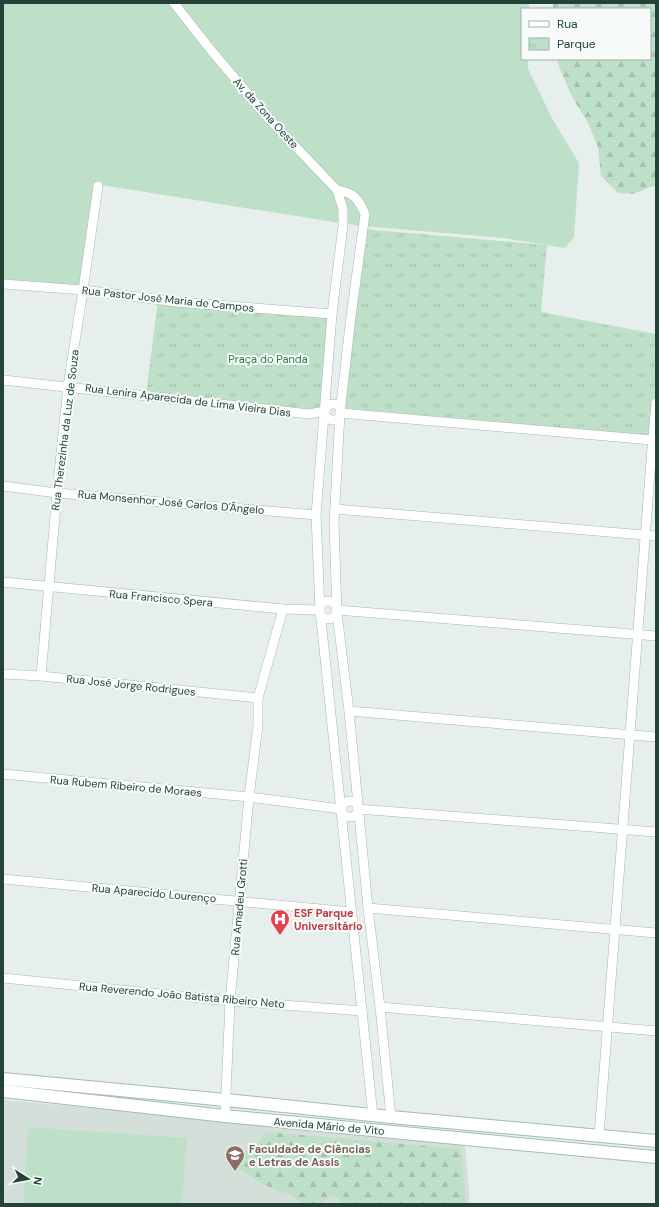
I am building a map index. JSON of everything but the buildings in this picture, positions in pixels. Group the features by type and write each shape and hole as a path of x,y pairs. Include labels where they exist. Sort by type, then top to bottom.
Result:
{"main road":[{"name":"Avenida Mário de Vito","path":"3,1079 368,1115 656,1141"},
{"name":"Avenida Mário de Vito","path":"3,1091 225,1116 656,1157"},
{"path":"361,1129 368,1115"}],"street":[{"name":"Av, da Zona Oeste","path":"174,3 210,49 271,121 337,190 343,209 343,226 332,314 316,515 320,610 362,1011 368,1115"},
{"name":"Rua Therezinha da Luz de Souza","path":"41,676 68,386 98,186"},
{"path":"337,190 354,195 361,205 364,214 340,412 334,524 337,610 349,711 368,908 391,1117"},
{"name":"Rua Pastor José Maria de Campos","path":"3,284 83,290 177,302 332,314"},
{"name":"Rua Lenira Aparecida de Lima Vieira Dias","path":"3,380 68,386 309,414 325,411 327,406 332,404 339,407 340,412"},
{"path":"599,1136 656,403"},
{"path":"340,412 652,440"},
{"name":"Rua Monsenhor José Carlos D'Ângelo","path":"3,486 57,493 316,515"},
{"path":"335,509 656,536"},
{"name":"Rua Francisco Spera","path":"3,582 49,588 320,610"},
{"path":"320,610 322,605 326,602 332,602 337,607 337,610"},
{"name":"Rua Amadeu Grotti","path":"225,1116 230,1001 249,797 258,725 258,698 283,608"},
{"path":"337,610 656,636"},
{"name":"Rua José Jorge Rodrigues","path":"3,674 41,676 258,698"},
{"path":"349,711 656,737"},
{"name":"Rua Rubem Ribeiro de Moraes","path":"3,774 249,797 341,809 344,815 348,817 355,815 358,809"},
{"path":"358,809 656,832"},
{"name":"Rua Aparecido Lourenço","path":"3,879 352,912"},
{"path":"368,908 656,933"},
{"name":"Rua Reverendo João Batista Ribeiro Neto","path":"3,978 230,1001 362,1011"},
{"path":"380,1007 656,1031"}],"shaded area":[{"name":"Faculdade de Ciências e Letras de Assis","path":"3,1100 465,1141 470,1204 3,1204"}],"green space":[{"path":"3,3 529,3 529,8 521,8 521,60 528,60 528,69 553,120 579,163 574,237 565,248 503,238 362,226 95,184 81,289 3,282"},
{"path":"553,3 656,3 656,186 634,194 618,193 601,176 598,147 587,121 572,97 557,60 651,60 651,8 553,8"},
{"path":"363,229 547,245 541,312 656,334 656,436 342,408"},
{"name":"Praça do Panda","path":"158,300 332,314 326,409 309,414 146,395"},
{"path":"28,1127 187,1138 182,1204 23,1204"},
{"path":"267,1132 461,1149 466,1204 339,1204 339,1198 329,1196 322,1204 300,1204 292,1195 277,1191 239,1169 239,1159 248,1148 258,1143"}],"place":[{"name":"ESF Parque Universitário","path":"280,936"},
{"name":"Faculdade de Ciências e Letras de Assis","path":"235,1172"}]}
